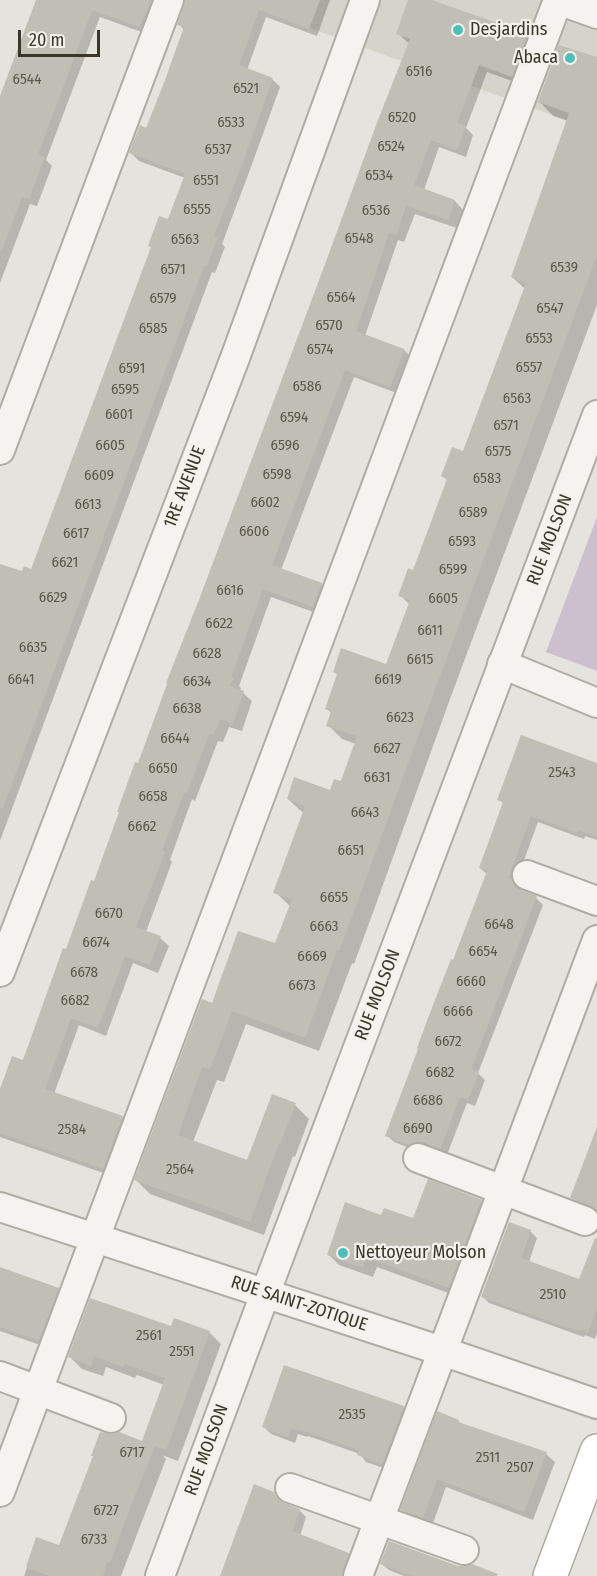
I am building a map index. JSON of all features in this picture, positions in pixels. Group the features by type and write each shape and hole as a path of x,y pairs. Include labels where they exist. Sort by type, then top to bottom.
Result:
{"main road":[{"path":"550,1576 597,1451"}],"street":[{"path":"0,450 169,0"},
{"name":"1RE AVENUE","path":"0,972 235,358 365,0"},
{"path":"0,1492 558,0 597,14"},
{"name":"RUE MOLSON","path":"160,1576 597,415"},
{"path":"502,664 597,703"},
{"path":"527,875 597,901"},
{"path":"358,1576 597,940"},
{"path":"418,1158 585,1221"},
{"name":"RUE SAINT-ZOTIQUE","path":"0,1206 597,1404"},
{"path":"0,1376 111,1418"},
{"path":"290,1488 464,1550"}],"shaded area":[{"path":"231,0 597,0 597,131"},
{"path":"597,517 597,671 546,652"}],"building":[{"path":"36,0 151,0 139,27 92,10 38,154 45,157 29,199 22,197 2,250 0,250 0,96"},
{"path":"185,0 320,0 309,29 259,10 239,65 273,78 214,236 218,237 207,266 204,266 3,808 0,808 0,564 22,571 24,566 31,569 151,247 148,246 159,216 168,219 185,174 129,153 140,125 146,128 165,80 184,27 177,25"},
{"path":"408,0 432,0 528,34 512,77 479,65 457,123 466,126 457,150 431,140 414,185 455,200 448,220 406,206 396,235 389,233 356,331 404,349 390,387 345,370 272,565 322,583 313,607 263,589 231,677 234,678 230,686 244,691 233,724 220,719 214,735 209,734 187,793 184,792 162,851 165,852 136,927 161,936 150,965 125,956 98,1028 71,1018 45,1089 123,1116 103,1169 0,1133 0,1089 12,1056 23,1060 63,948 66,949 91,880 94,881 135,762 138,763 166,683 410,39 396,34"},
{"path":"559,45 597,57 597,255 305,1038 232,1011 210,1069 202,1067 178,1135 247,1160 272,1094 296,1103 250,1222 134,1180 202,999 212,1003 238,931 275,943 292,899 273,893 305,806 287,799 294,777 330,790 334,779 341,781 357,736 326,726 331,711 325,709 337,674 333,672 341,648 386,664 410,600 398,596 408,568 413,570 447,479 441,476 452,447 463,451 526,283 511,277 569,113 538,102"},
{"path":"521,735 597,763 597,837 578,830 577,833 531,816 508,879 512,880 521,890 537,896 471,1069 479,1072 468,1100 460,1097 440,1149 423,1142 409,1145 385,1136 428,1018 487,871 479,868 503,802 497,800"},
{"path":"595,1132 597,1133 597,1210 570,1198"},
{"path":"428,1179 482,1200 449,1288 366,1257 363,1268 327,1255 345,1202 381,1215 384,1208 413,1218"},
{"path":"509,1222 531,1230 521,1258 579,1279 595,1238 597,1239 597,1308 588,1333 481,1297"},
{"path":"0,1267 59,1288 39,1341 0,1327"},
{"path":"90,1298 171,1326 174,1318 210,1331 166,1450 155,1446 103,1576 50,1576 26,1567 36,1537 59,1545 100,1432 113,1434 119,1432 142,1441 165,1378 125,1364 123,1367 94,1356 91,1366 68,1357"},
{"path":"284,1365 404,1406 382,1464 357,1455 359,1450 301,1430 291,1428 288,1437 262,1427"},
{"path":"437,1411 459,1420 458,1422 547,1452 524,1512 437,1479 423,1518 400,1510"},
{"path":"254,1484 274,1492 277,1498 284,1503 300,1509 292,1531 349,1553 342,1576 220,1576"},
{"path":"389,1541 458,1566 472,1564 498,1574 497,1576 412,1576 380,1564"}],"place":[{"name":"Desjardins","path":"458,30"},
{"name":"Abaca","path":"570,58"},
{"name":"Nettoyeur Molson","path":"343,1253"}]}
